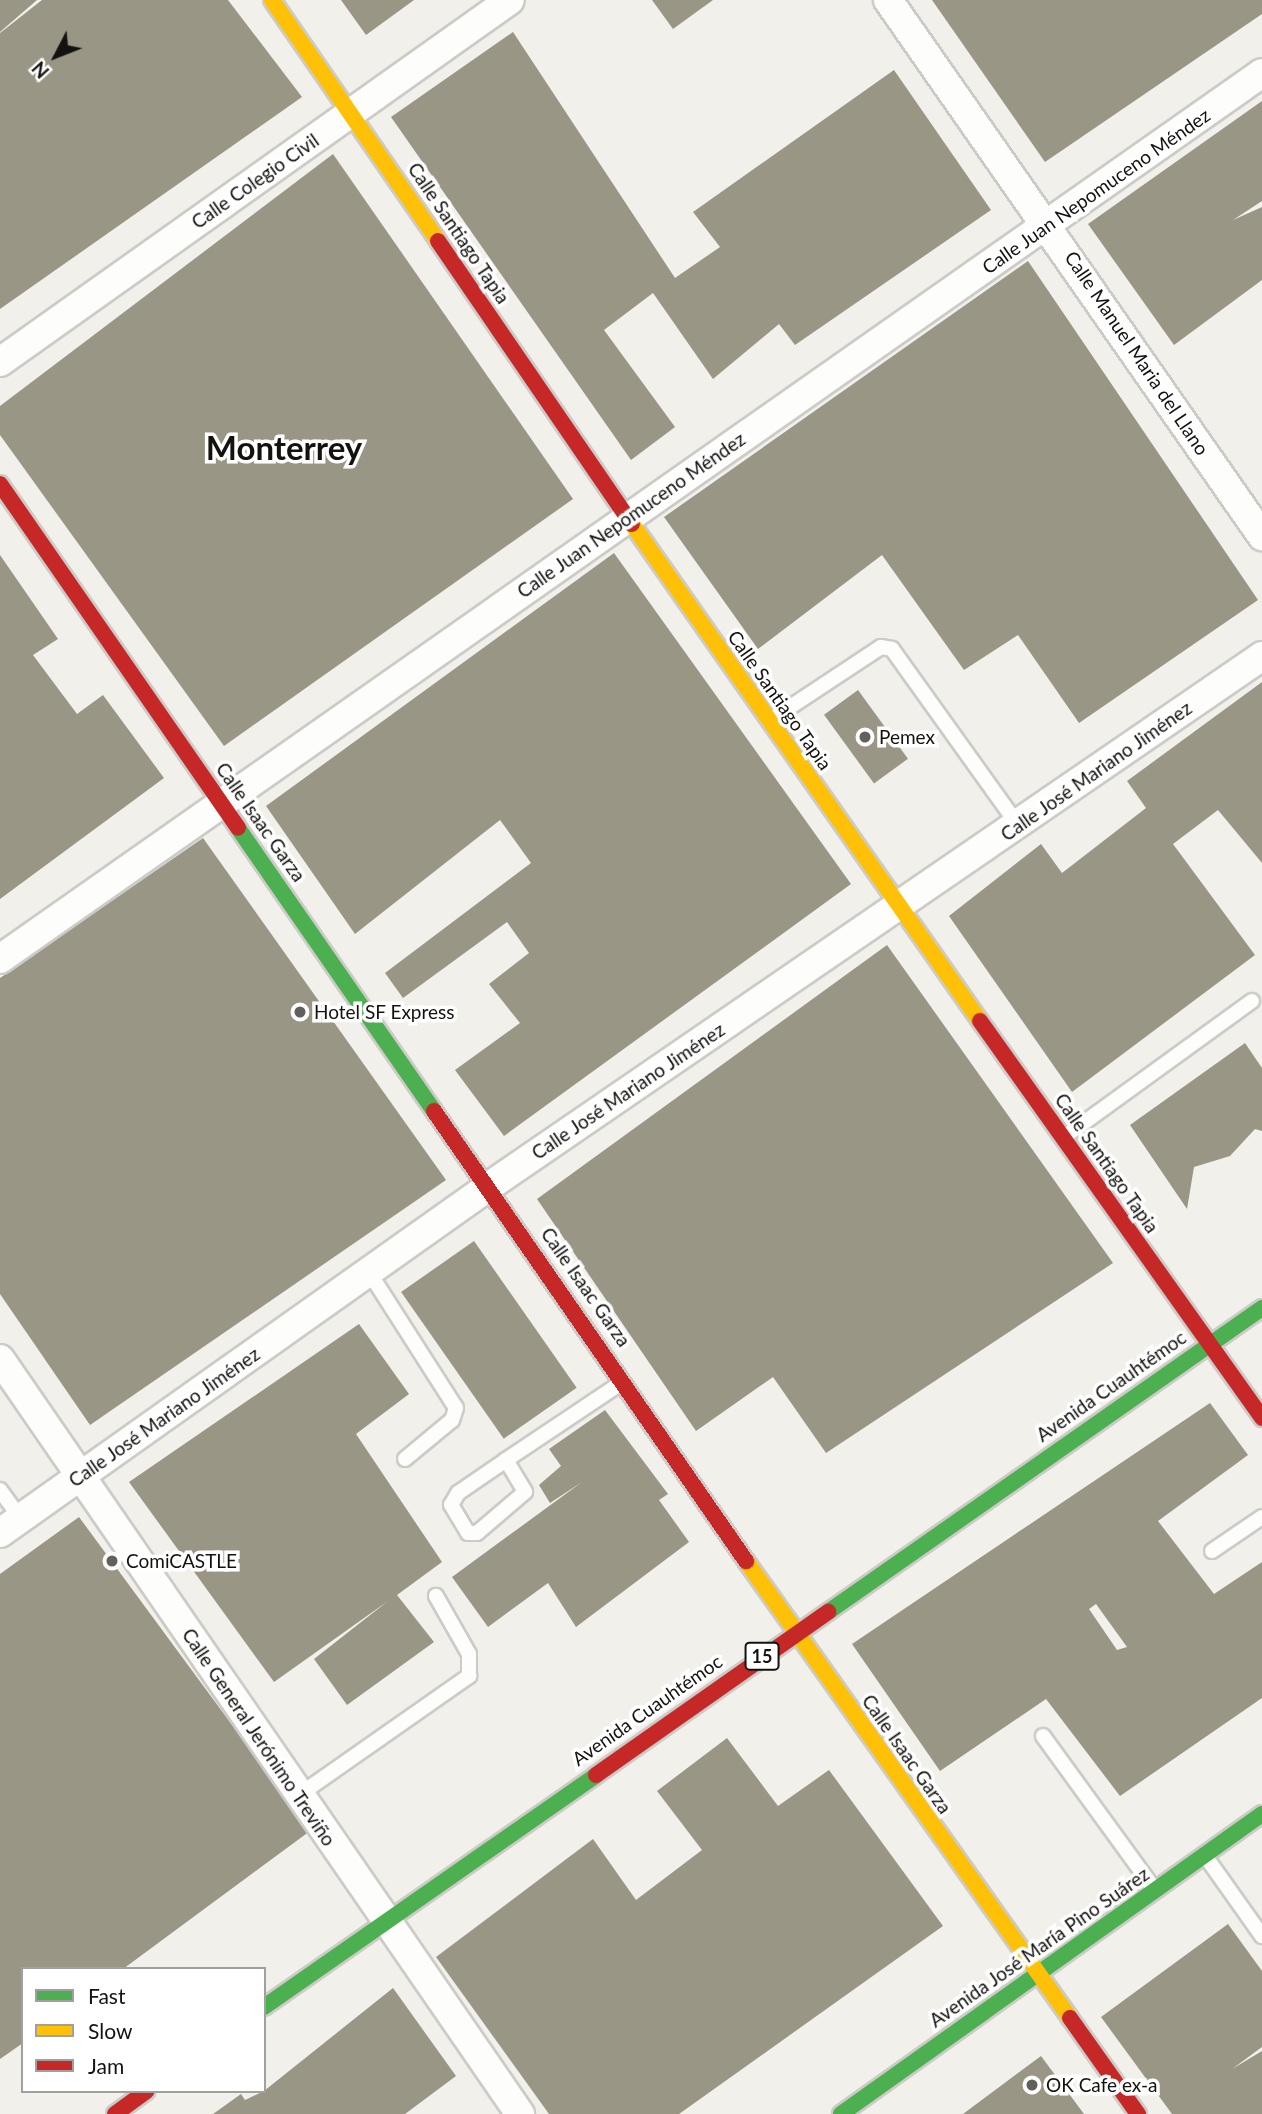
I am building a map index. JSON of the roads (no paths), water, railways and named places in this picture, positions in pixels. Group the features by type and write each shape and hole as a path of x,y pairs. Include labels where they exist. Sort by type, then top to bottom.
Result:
{"main road":[{"name":"Calle Santiago Tapia","path":"272,0 352,112 768,721 1262,1418"},
{"name":"Calle Isaac Garza","path":"0,484 491,1185 795,1632 1138,2114"},
{"name":"Avenida Cuauhtémoc","path":"266,2006 795,1632 1262,1308"},
{"name":"Avenida José María Pino Suárez","path":"841,2114 1262,1814"},
{"path":"115,2114 144,2093"}],"street":[{"name":"Calle Colegio Civil","path":"0,362 510,0"},
{"name":"Calle Manuel Maria del Llano","path":"888,0 1049,225 1262,536"},
{"name":"Calle Juan Nepomuceno Méndez","path":"0,959 1262,73"},
{"name":"Calle José Mariano Jiménez","path":"10,1526 491,1185 1262,656"},
{"name":"Calle General Jerónimo Treviño","path":"0,1359 384,1921 520,2114"}],"lane":[{"path":"768,721 871,653 892,649 1018,825"},
{"path":"1063,1138 1252,1001"},
{"path":"369,1272 456,1408 452,1420 405,1459"},
{"path":"506,1460 526,1492 477,1533 468,1533 453,1500 506,1460 625,1380"},
{"path":"0,1490 10,1526"},
{"path":"1212,1551 1262,1517"},
{"path":"299,1795 469,1676 469,1654 436,1596"},
{"path":"1043,1736 1155,1890"},
{"path":"1204,1855 1262,1936"}],"place":[{"name":"Pemex","path":"865,737"},
{"name":"Hotel SF Express","path":"300,1012"},
{"name":"ComiCASTLE","path":"112,1561"},
{"name":"OK Cafe ex-a","path":"1032,2085"}],"district":[{"name":"Monterrey","path":"284,448"}]}
